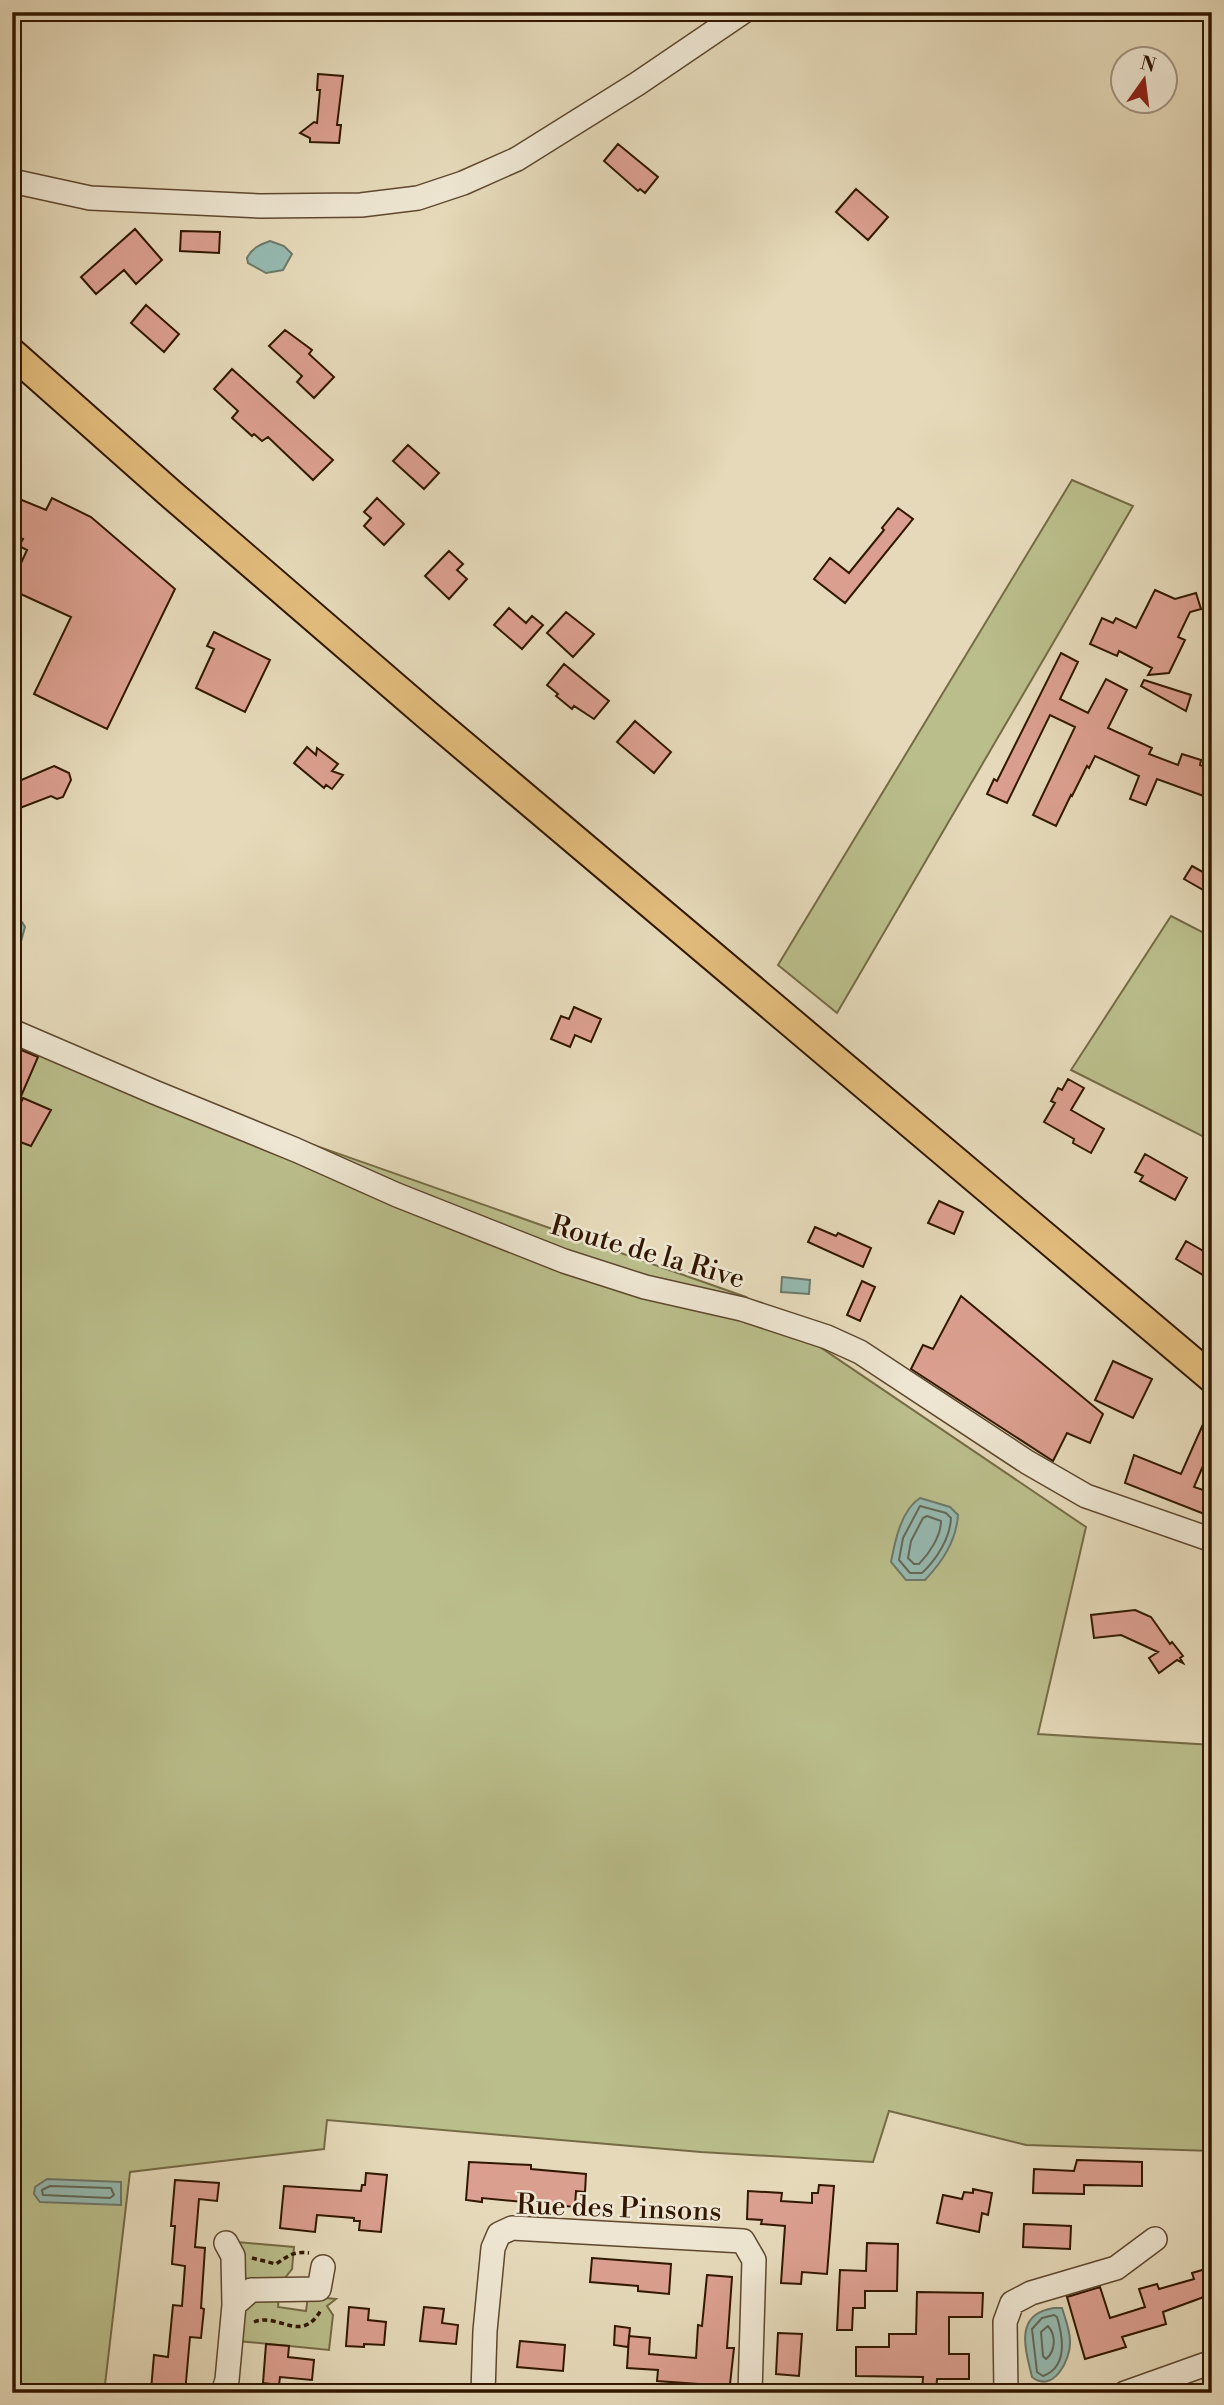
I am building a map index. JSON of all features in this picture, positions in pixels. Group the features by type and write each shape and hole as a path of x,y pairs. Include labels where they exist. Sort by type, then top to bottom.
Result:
{"main road":[{"path":"12,353 426,714 1212,1378"}],"street":[{"path":"12,181 90,198 260,206 361,205 418,198 463,183 517,159 638,84 743,12"},
{"name":"Route de la Rive","path":"12,1031 397,1195 564,1261 645,1287 742,1309 827,1336 860,1352 1027,1462 1086,1496 1212,1540"},
{"name":"Rue des Pinsons","path":"483,2393 485,2331 493,2248 499,2234 512,2228 743,2241 754,2260 750,2393"},
{"path":"1006,2393 1005,2322 1012,2304 1031,2293 1116,2268 1155,2239"},
{"path":"223,2393 234,2305 230,2250"},
{"path":"234,2305 250,2290 321,2278"},
{"path":"1125,2393 1212,2362"}],"path":[{"path":"230,2250 276,2264 287,2255 298,2252 319,2255 324,2295 323,2306 315,2320 299,2328 259,2319 231,2338"}],"green space":[{"path":"1072,480 1133,506 837,1013 778,965"},
{"path":"1171,916 1212,937 1212,1141 1071,1070"},
{"path":"12,1039 746,1297 1086,1527 1038,1734 1212,1745 1212,2151 1026,2145 889,2111 873,2162 701,2152 327,2120 324,2149 130,2172 104,2393 12,2393"},
{"path":"237,2242 294,2247 292,2269 284,2279 247,2281 243,2279"},
{"path":"279,2294 278,2307 306,2311 308,2296 336,2299 327,2306 333,2315 329,2350 238,2341 242,2311 249,2301"}],"water":[{"path":"270,241 284,246 292,254 283,270 266,273 248,263 247,258 256,247"},
{"path":"17,919 25,927 20,945 12,956 12,920"},
{"path":"782,1277 810,1280 809,1294 781,1292"},
{"path":"920,1498 950,1507 958,1515 957,1524 948,1550 925,1580 906,1580 891,1562 904,1518 913,1503"},
{"path":"47,2179 121,2182 121,2205 40,2202 34,2194 35,2187"},
{"path":"1062,2308 1070,2349 1064,2365 1054,2378 1040,2381 1032,2377 1025,2334 1033,2317 1041,2311"}],"building":[{"path":"318,74 343,76 337,125 341,125 339,143 310,142 310,138 300,133 314,122 317,123 320,90 317,90"},
{"path":"618,144 658,177 645,193 640,189 638,191 604,161"},
{"path":"856,189 888,217 868,240 836,212"},
{"path":"135,229 162,260 136,284 124,270 96,294 81,277"},
{"path":"181,231 220,232 219,253 180,251"},
{"path":"146,305 179,334 164,352 131,323"},
{"path":"285,330 312,350 309,354 334,377 314,398 297,382 302,376 269,346"},
{"path":"232,369 333,460 313,480 268,437 262,441 254,434 252,436 232,418 238,411 214,389"},
{"path":"408,445 439,473 424,489 393,461"},
{"path":"12,496 46,510 52,498 91,517 175,589 107,729 34,694 71,617 12,590 12,583 27,550 19,546 23,539 12,534"},
{"path":"377,498 404,524 384,545 364,526 371,518 364,512"},
{"path":"898,508 913,519 845,603 814,579 830,558 849,573"},
{"path":"449,551 463,564 457,570 467,579 449,599 425,576"},
{"path":"1155,590 1175,599 1196,593 1201,609 1190,612 1178,637 1185,640 1169,673 1148,675 1152,668 1119,651 1117,656 1090,644 1102,618 1113,623 1116,618 1136,628"},
{"path":"509,608 526,623 532,616 543,625 522,649 494,625"},
{"path":"566,612 594,634 573,657 547,633"},
{"path":"214,632 270,660 245,712 196,688 214,649 207,646"},
{"path":"1061,653 1078,662 1060,699 1088,713 1106,679 1127,690 1108,728 1152,748 1149,754 1178,765 1182,754 1201,760 1200,765 1212,769 1212,799 1157,779 1146,805 1130,799 1139,776 1095,756 1089,768 1087,766 1056,826 1033,815 1075,727 1050,715 1007,803 987,794 994,779 997,781"},
{"path":"564,664 609,701 594,719 574,706 572,709 547,685"},
{"path":"1144,680 1191,695 1186,711 1141,686"},
{"path":"635,721 671,752 654,773 617,742"},
{"path":"307,747 316,755 317,748 338,764 332,771 343,775 332,789 326,785 324,788 294,763"},
{"path":"54,766 69,773 71,780 63,797 57,799 51,796 12,811 12,784"},
{"path":"1192,866 1212,877 1212,895 1184,879"},
{"path":"574,1007 601,1019 591,1042 575,1035 570,1047 551,1039 561,1016 569,1019"},
{"path":"12,1046 38,1057 12,1117"},
{"path":"1068,1079 1084,1088 1071,1110 1104,1129 1091,1153 1073,1143 1074,1139 1044,1122 1055,1103 1051,1101 1058,1088 1062,1090"},
{"path":"23,1098 51,1110 31,1146 12,1139 12,1123"},
{"path":"1145,1154 1187,1178 1175,1200 1140,1181 1143,1176 1135,1172"},
{"path":"939,1201 963,1212 954,1234 928,1223"},
{"path":"815,1227 836,1236 838,1233 871,1248 863,1267 808,1242"},
{"path":"1186,1241 1212,1256 1203,1275 1176,1259"},
{"path":"862,1281 875,1287 860,1321 847,1315"},
{"path":"961,1296 1103,1414 1090,1443 1067,1433 1053,1461 911,1369 923,1345 933,1349"},
{"path":"1113,1361 1152,1379 1133,1418 1095,1400"},
{"path":"1212,1404 1212,1445 1194,1487 1212,1493 1212,1517 1125,1483 1134,1455 1181,1474"},
{"path":"1135,1610 1151,1617 1170,1644 1172,1642 1183,1656 1180,1658 1183,1663 1177,1660 1159,1673 1149,1658 1158,1652 1121,1635 1094,1638 1091,1615"},
{"path":"1077,2160 1142,2162 1142,2186 1084,2185 1084,2194 1033,2193 1034,2169 1074,2171"},
{"path":"469,2162 531,2165 531,2169 586,2174 585,2192 576,2191 575,2207 482,2198 482,2202 466,2200"},
{"path":"366,2173 387,2175 381,2232 359,2230 360,2221 354,2221 354,2218 317,2215 315,2232 280,2228 284,2186 361,2191 362,2185 365,2185"},
{"path":"175,2180 219,2183 217,2201 199,2199 195,2247 205,2248 201,2308 204,2309 201,2338 190,2337 185,2393 151,2390 154,2355 168,2357 173,2305 182,2306 185,2266 172,2264 175,2226 171,2226"},
{"path":"819,2185 834,2186 827,2274 802,2272 801,2284 781,2283 785,2226 761,2224 762,2220 747,2219 748,2191 782,2193 781,2201 812,2203 812,2193 818,2193"},
{"path":"973,2189 992,2193 988,2215 982,2213 979,2232 937,2223 943,2195 962,2199 964,2192 973,2193"},
{"path":"1024,2224 1071,2226 1070,2249 1023,2247"},
{"path":"867,2243 898,2244 897,2291 865,2291 865,2308 853,2308 852,2330 837,2330 840,2270 866,2271"},
{"path":"592,2258 671,2264 669,2294 638,2291 638,2286 590,2282"},
{"path":"1212,2267 1212,2294 1163,2312 1166,2324 1122,2337 1126,2347 1085,2359 1067,2297 1100,2287 1110,2318 1145,2307 1139,2289 1157,2284 1159,2289 1194,2279 1192,2273"},
{"path":"707,2275 732,2277 727,2348 734,2348 729,2393 697,2393 698,2384 657,2381 658,2370 627,2368 629,2336 650,2338 649,2354 696,2358 698,2325 702,2326"},
{"path":"917,2292 983,2293 982,2317 949,2317 949,2354 969,2354 969,2379 937,2379 936,2393 922,2393 923,2377 856,2376 856,2347 889,2347 889,2334 916,2334"},
{"path":"349,2307 369,2309 368,2320 386,2322 384,2345 346,2346"},
{"path":"424,2307 444,2309 442,2323 458,2325 456,2344 420,2341"},
{"path":"615,2326 630,2328 628,2347 614,2345"},
{"path":"778,2333 802,2334 799,2376 776,2374"},
{"path":"520,2341 565,2345 563,2371 517,2367"},
{"path":"266,2344 289,2346 288,2357 314,2360 312,2380 280,2377 279,2385 263,2383"}]}
